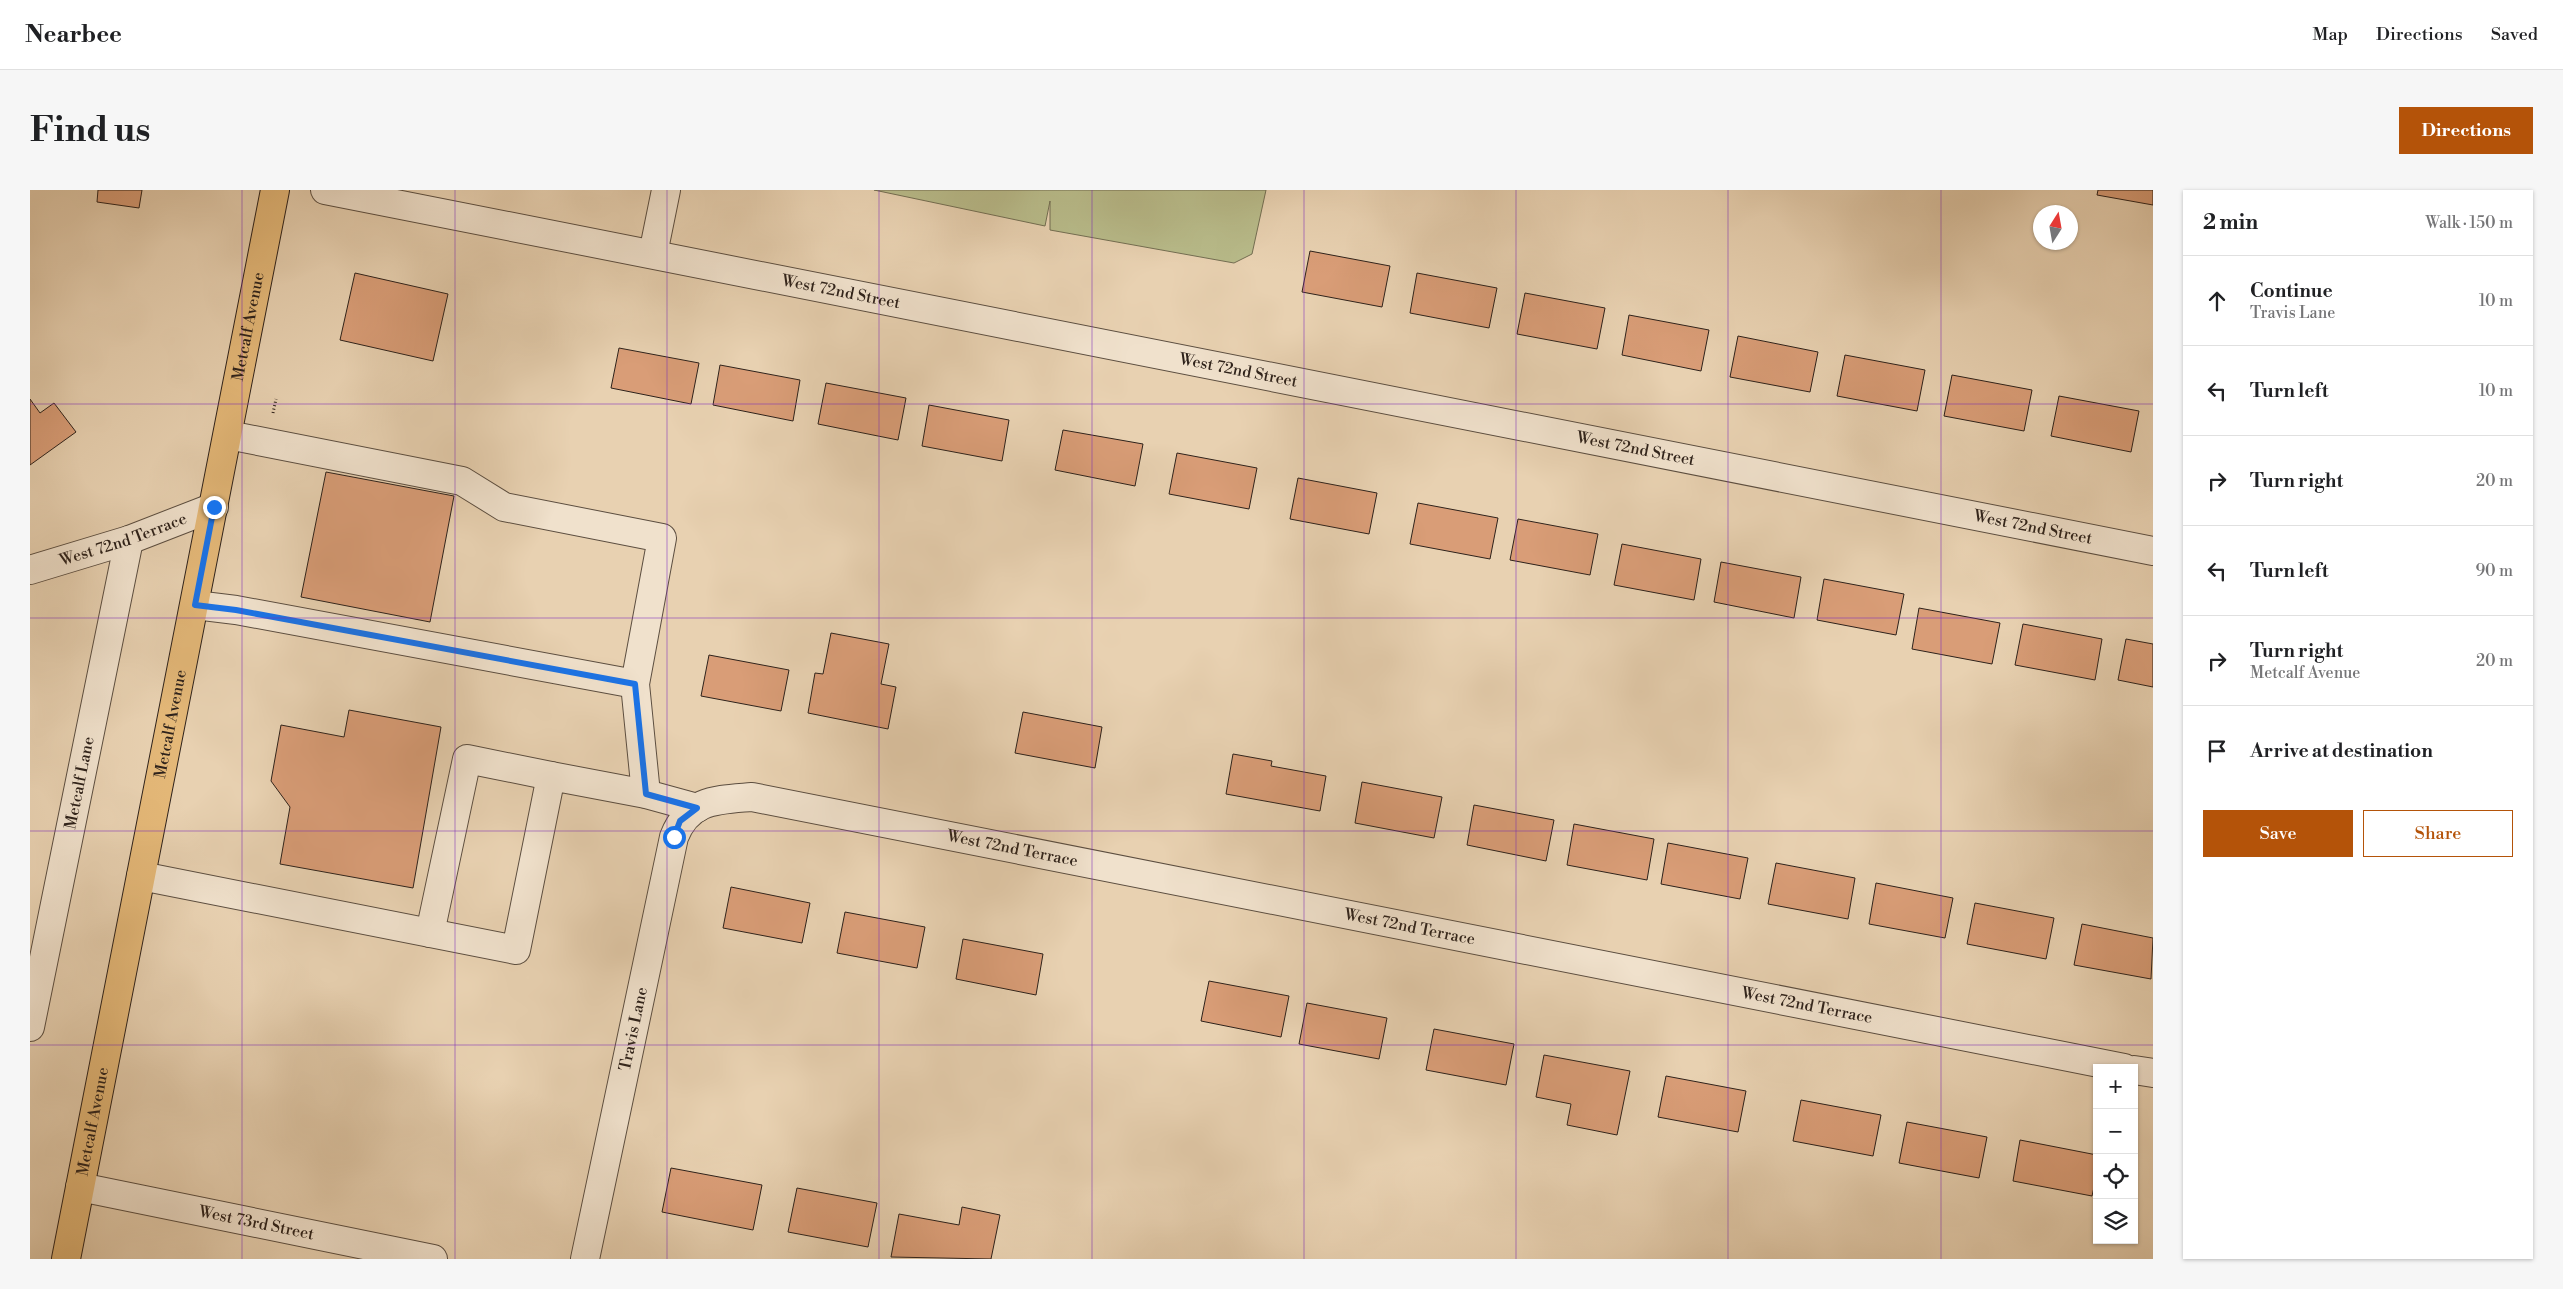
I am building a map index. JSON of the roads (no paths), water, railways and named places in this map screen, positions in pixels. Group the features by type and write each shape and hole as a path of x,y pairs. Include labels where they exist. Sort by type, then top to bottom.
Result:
{"main road":[{"name":"Metcalf Avenue","path":"66,1259 275,190"}],"street":[{"name":"West 72nd Street","path":"325,190 2153,551"},
{"path":"653,254 666,190"},
{"path":"228,435 462,481 504,507 662,538 635,684 646,794"},
{"name":"West 72nd Terrace","path":"30,570 129,540 214,507"},
{"name":"Metcalf Lane","path":"30,1026 129,540"},
{"path":"195,605 236,610 635,684"},
{"path":"430,933 467,759 646,794 697,808"},
{"path":"141,876 516,950 551,776"},
{"name":"West 72nd Terrace","path":"697,808 713,800 752,797 2104,1064"},
{"name":"Travis Lane","path":"585,1259 667,861 680,821 697,808"},
{"path":"2138,1071 2153,1073"},
{"name":"West 73rd Street","path":"80,1187 433,1259"}]}
